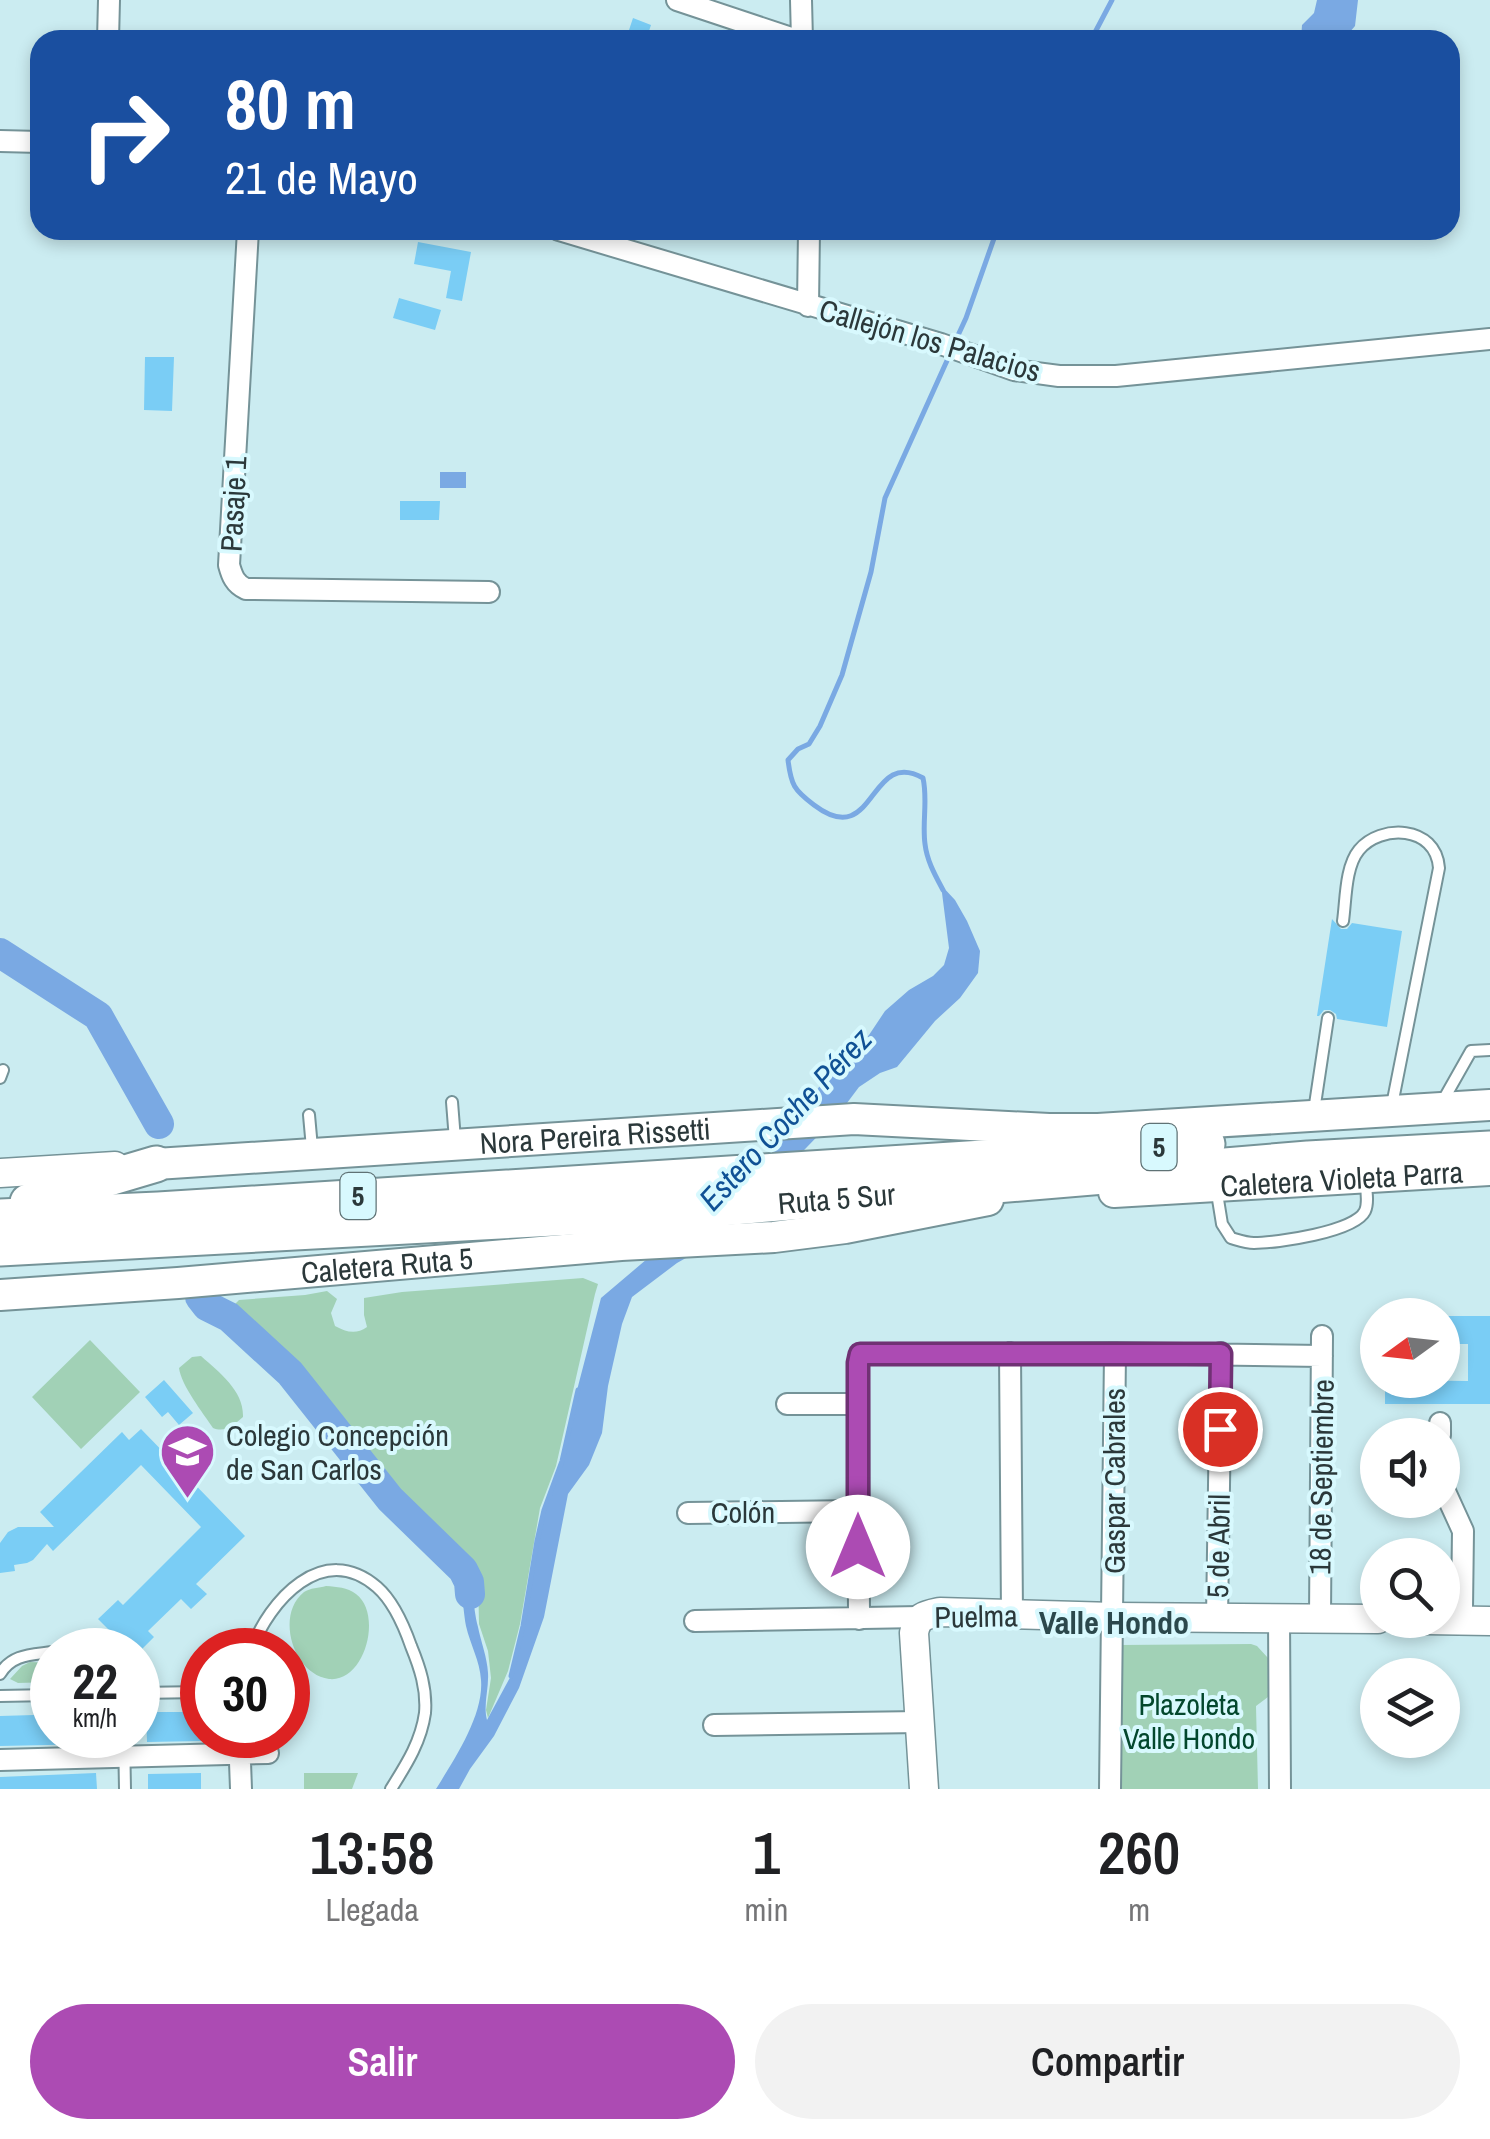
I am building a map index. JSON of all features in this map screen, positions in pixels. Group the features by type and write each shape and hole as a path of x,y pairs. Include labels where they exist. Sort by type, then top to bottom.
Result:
{"highway":[{"name":"Ruta 5 Sur","path":"0,1217 1490,1126"},
{"name":"Ruta 5 Sur","path":"0,1248 684,1211 1308,1159 1490,1148"},
{"path":"0,1208 156,1164"}],"main road":[{"name":"Nora Pereira Rissetti","path":"156,1164 854,1119 1082,1129 1490,1105"},
{"name":"Caletera Violeta Parra","path":"774,1237 846,1228 998,1198 1490,1170"},
{"name":"Caletera Ruta 5","path":"0,1295 774,1237"}],"street":[{"path":"108,0 108,30"},
{"path":"676,0 768,30"},
{"path":"800,30 801,0"},
{"path":"0,141 30,142"},
{"name":"Pasaje 1","path":"247,240 229,564 232,577 246,589 489,592"},
{"name":"Callejón los Palacios","path":"592,240 941,344 1014,370 1059,376 1091,377 1490,339"},
{"path":"808,306 809,240"},
{"name":"Nora Pereira Rissetti","path":"0,1173 156,1164"},
{"name":"18 de Septiembre","path":"1221,1354 1322,1346 1320,1618"},
{"name":"Gaspar Cabrales","path":"1110,1789 1115,1352"},
{"path":"1010,1353 1012,1615"},
{"path":"859,1619 860,1354 1221,1354"},
{"name":"5 de Abril","path":"1217,1618 1221,1354"},
{"path":"787,1404 858,1404"},
{"name":"Colón","path":"688,1513 858,1512"},
{"path":"1457,1518 1464,1532 1477,1621"},
{"name":"Puelma","path":"694,1621 920,1617 940,1612 1114,1618 1360,1619"},
{"path":"920,1617 914,1633 924,1789"},
{"path":"1279,1618 1280,1789"},
{"path":"714,1724 920,1722"},
{"path":"0,1760 30,1757"},
{"path":"240,1758 241,1789"}],"lane":[{"path":"1343,921 1351,868 1363,846 1389,834 1414,834 1430,842 1439,868 1390,1111"},
{"path":"1313,1116 1328,1018"},
{"path":"1438,1108 1472,1051 1490,1050"},
{"path":"452,1102 455,1146"},
{"path":"309,1115 312,1154"},
{"path":"1216,1186 1222,1224 1230,1238 1250,1243 1292,1239 1357,1220 1365,1211 1365,1178"},
{"path":"261,1628 291,1588 325,1572 345,1572 364,1578 382,1591 410,1643 425,1693 418,1741 391,1789"},
{"path":"0,1674 14,1658 30,1655"},
{"path":"0,1696 30,1695"},
{"path":"125,1758 126,1789"}],"green space":[{"path":"583,1278 598,1284 556,1466 540,1508 520,1624 508,1671 488,1718 491,1678 479,1624 478,1574 468,1558 396,1489 298,1364 233,1306 239,1300 327,1291 337,1299 331,1313 335,1326 355,1332 367,1327 364,1298"},
{"path":"90,1340 140,1392 81,1449 32,1397"},
{"path":"201,1356 230,1383 240,1399 243,1417 225,1429 213,1428 181,1375 179,1368 192,1357"},
{"path":"326,1586 345,1589 364,1604 369,1631 366,1646 352,1670 342,1677 329,1679 310,1670 310,1628 290,1628 295,1602 306,1591"},
{"name":"Plazoleta Valle Hondo","path":"1251,1644 1268,1658 1268,1697 1256,1706 1258,1789 1119,1789 1120,1645"},
{"path":"30,1662 30,1683 10,1679"},
{"path":"304,1773 358,1773 352,1789 304,1789"}],"water":[{"path":"1317,0 1358,0 1352,30 1302,30 1314,13"},
{"path":"440,472 466,472 466,488 440,488"},
{"path":"941,885 955,900 980,951 978,973 897,1067 859,1087 838,1115 716,1241 677,1263 632,1297 608,1386 602,1433 589,1465 568,1494 544,1617 519,1688 494,1736 459,1789 436,1789 466,1737 481,1694 480,1673 461,1594 447,1567 453,1560 464,1565 470,1581 487,1667 487,1720 513,1672 544,1510 562,1461 601,1298 765,1159 822,1083 869,1035 885,1011 944,965 949,948"}],"building":[{"path":"633,18 651,25 649,30 629,30"},
{"path":"418,242 471,252 462,301 446,298 451,271 414,264"},
{"path":"399,298 441,310 435,330 393,318"},
{"path":"145,357 174,357 172,411 144,410"},
{"path":"400,501 440,501 439,520 400,520"},
{"path":"1332,919 1341,929 1352,923 1402,931 1387,1027 1337,1019 1330,1010 1317,1016"},
{"path":"1460,1316 1490,1316 1490,1404 1385,1404 1385,1398 1460,1398 1460,1381 1468,1381 1468,1344 1460,1344"},
{"path":"164,1380 193,1413 179,1425 168,1412 162,1417 145,1397"},
{"path":"141,1429 245,1536 196,1584 207,1594 191,1609 181,1599 151,1628 107,1628 98,1619 118,1600 123,1605 201,1527 141,1465 53,1551 47,1544 33,1560 14,1565 15,1571 0,1573 0,1543 8,1532 18,1527 54,1527 40,1512 122,1432 129,1440"},
{"path":"160,1712 180,1712 180,1741 160,1742"},
{"path":"30,1715 30,1745 0,1746 0,1716"},
{"path":"96,1773 97,1789 0,1789 0,1777"},
{"path":"201,1773 201,1789 148,1789 148,1774"}],"waterway":[{"name":"Estero Coche Pérez","path":"1096,30 1112,0"},
{"name":"Estero Coche Pérez","path":"954,344 993,240"},
{"name":"Estero Coche Pérez","path":"943,890 926,850 923,778 905,772 891,776 861,809 849,816 834,816 798,791 788,760 809,744 842,675 871,572 885,498 950,354"},
{"path":"0,953 98,1016 159,1124"},
{"path":"200,1297 207,1306 229,1317 290,1373 390,1499 463,1570 470,1594"},
{"name":"Estero Coche Pérez","path":"511,1676 544,1510 562,1461 578,1390"}],"place":[{"name":"Colegio Concepción de San Carlos","path":"187,1501"}],"district":[{"name":"Valle Hondo","path":"1114,1622"}],"route":[{"path":"858,1547 860,1354 1221,1354 1220,1429"}]}
